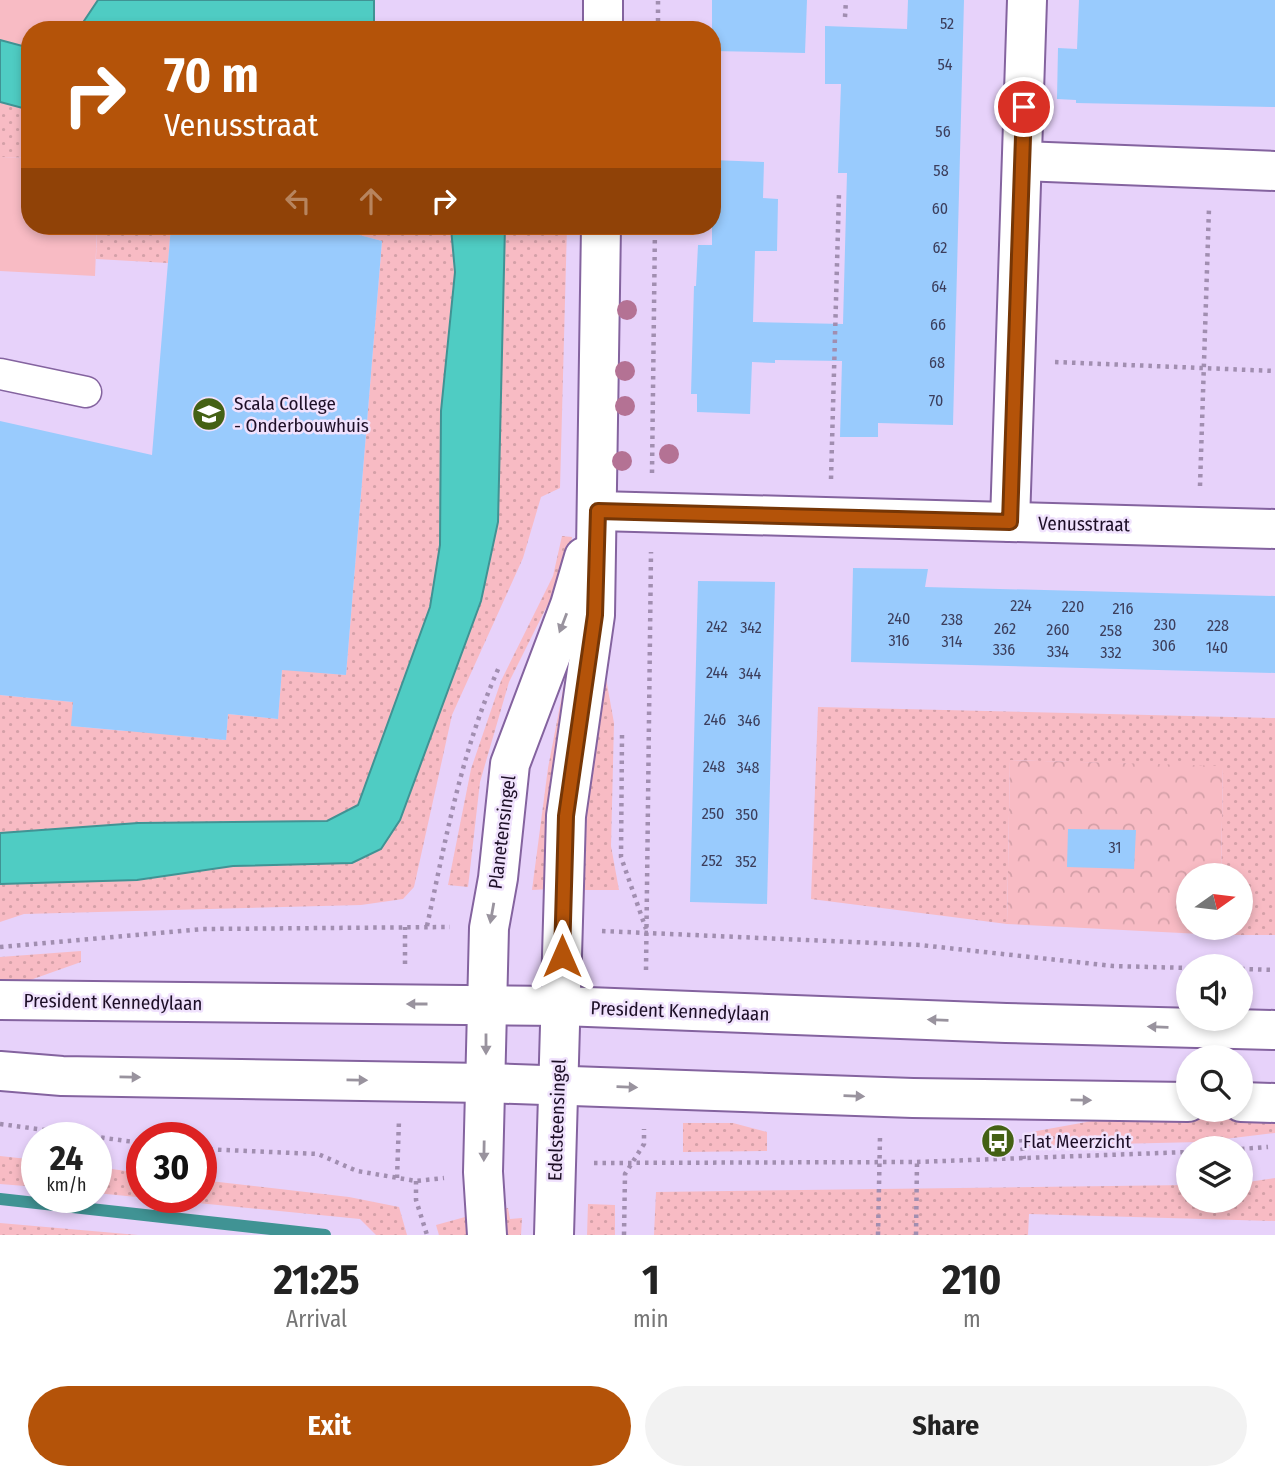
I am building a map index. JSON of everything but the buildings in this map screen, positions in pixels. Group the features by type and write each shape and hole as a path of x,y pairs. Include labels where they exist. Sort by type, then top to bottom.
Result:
{"street":[{"path":"603,0 603,21"},
{"path":"1010,522 1027,0"},
{"path":"1022,161 1275,172"},
{"name":"Planetensingel","path":"562,1006 566,816 595,615 601,235"},
{"path":"0,374 86,392"},
{"name":"Venusstraat","path":"598,511 1275,529"},
{"name":"Planetensingel","path":"485,1083 489,928 498,878 510,764 570,605 598,511"},
{"name":"President Kennedylaan","path":"0,1000 91,1003 486,1004 1275,1030"},
{"name":"Edelsteensingel","path":"554,1235 562,1006"},
{"path":"0,1071 62,1076 485,1083 912,1098 1176,1102"},
{"path":"485,1083 483,1172 487,1235"},
{"path":"1253,1102 1275,1103"}],"path":[{"path":"658,0 658,21"},
{"path":"845,17 846,0"},
{"path":"1199,527 1210,169"},
{"path":"830,517 839,192"},
{"path":"648,933 655,235"},
{"path":"1016,361 1275,371"},
{"path":"622,725 621,857 648,933"},
{"path":"0,947 203,929 427,926 489,928"},
{"path":"562,931 919,945 1114,966 1176,968"},
{"path":"1253,970 1275,970"},
{"path":"0,1124 126,1141"},
{"path":"1021,1132 1024,1158"},
{"path":"878,1235 880,1136"},
{"path":"1253,1148 1275,1146"},
{"path":"217,1150 318,1154 357,1171 416,1181 483,1172"},
{"path":"555,1162 880,1163 1176,1152"},
{"path":"916,1235 917,1162"},
{"path":"416,1181 416,1200 427,1235"}],"green space":[{"path":"0,0 98,0 84,21 21,21 21,46 0,40"},
{"path":"0,102 21,108 21,158 0,157"},
{"path":"0,157 21,158 21,235 97,235 95,276 0,271"},
{"path":"97,235 170,235 168,263 96,259"},
{"path":"359,235 452,235 455,272 441,411 440,545 430,607 358,805 327,821 138,823 0,833 0,695 73,702 72,726 124,731 174,710 172,735 226,740 228,714 278,719 282,669 346,675 382,241"},
{"path":"505,235 567,235 560,488 541,497 523,558 452,715 414,887 403,899 361,905 24,914 0,922 0,884 137,880 233,866 351,863 498,522"},
{"path":"562,536 572,537 568,564 509,682 480,782 468,887 448,885 471,769 501,681 553,576"},
{"path":"574,667 552,889 532,890 548,768 567,669"},
{"path":"605,673 614,723 611,846 619,890 582,890 578,822"},
{"path":"818,707 1275,718 1275,935 1253,935 1253,863 1221,863 1223,767 1010,760 1007,924 811,899"},
{"path":"1010,760 1223,766 1221,863 1176,863 1176,933 1007,924"},
{"path":"81,951 81,962 19,984 0,983 0,957"},
{"path":"1125,1115 1176,1115 1176,1122 1253,1122 1253,1115 1275,1115 1275,1133 1250,1136 1176,1136 1176,1143 1027,1146 1026,1133"},
{"path":"683,1123 733,1123 767,1132 767,1151 683,1152"},
{"path":"0,1156 21,1158 21,1186 0,1184"},
{"path":"112,1169 126,1171 126,1196 112,1195"},
{"path":"1275,1178 1275,1221 1029,1214 1028,1235 654,1235 656,1192 1176,1185 1176,1213 1253,1213 1253,1181"},
{"path":"217,1182 349,1197 399,1207 407,1235 376,1235 360,1219 217,1205"},
{"path":"588,1204 615,1205 615,1235 587,1235"},
{"path":"508,1208 510,1219 522,1218 521,1235 501,1235 500,1210"},
{"path":"476,1214 478,1235 439,1235 436,1225"},
{"path":"0,1223 138,1235 0,1235"}],"shaded area":[{"path":"98,0 374,0 374,21 84,21"},
{"path":"0,40 21,46 21,108 0,102"},
{"path":"452,235 505,235 498,522 481,601 400,820 381,849 352,863 233,866 137,880 0,884 0,833 138,823 327,821 358,805 430,607 440,545 441,411 455,272"}],"waterway":[{"path":"0,1199 325,1235"}],"place":[{"name":"Scala College - Onderbouwhuis","path":"209,414"},
{"name":"Flat Meerzicht","path":"998,1141"}],"route":[{"path":"562,956 566,816 595,615 598,511 1010,522 1024,107"}]}
